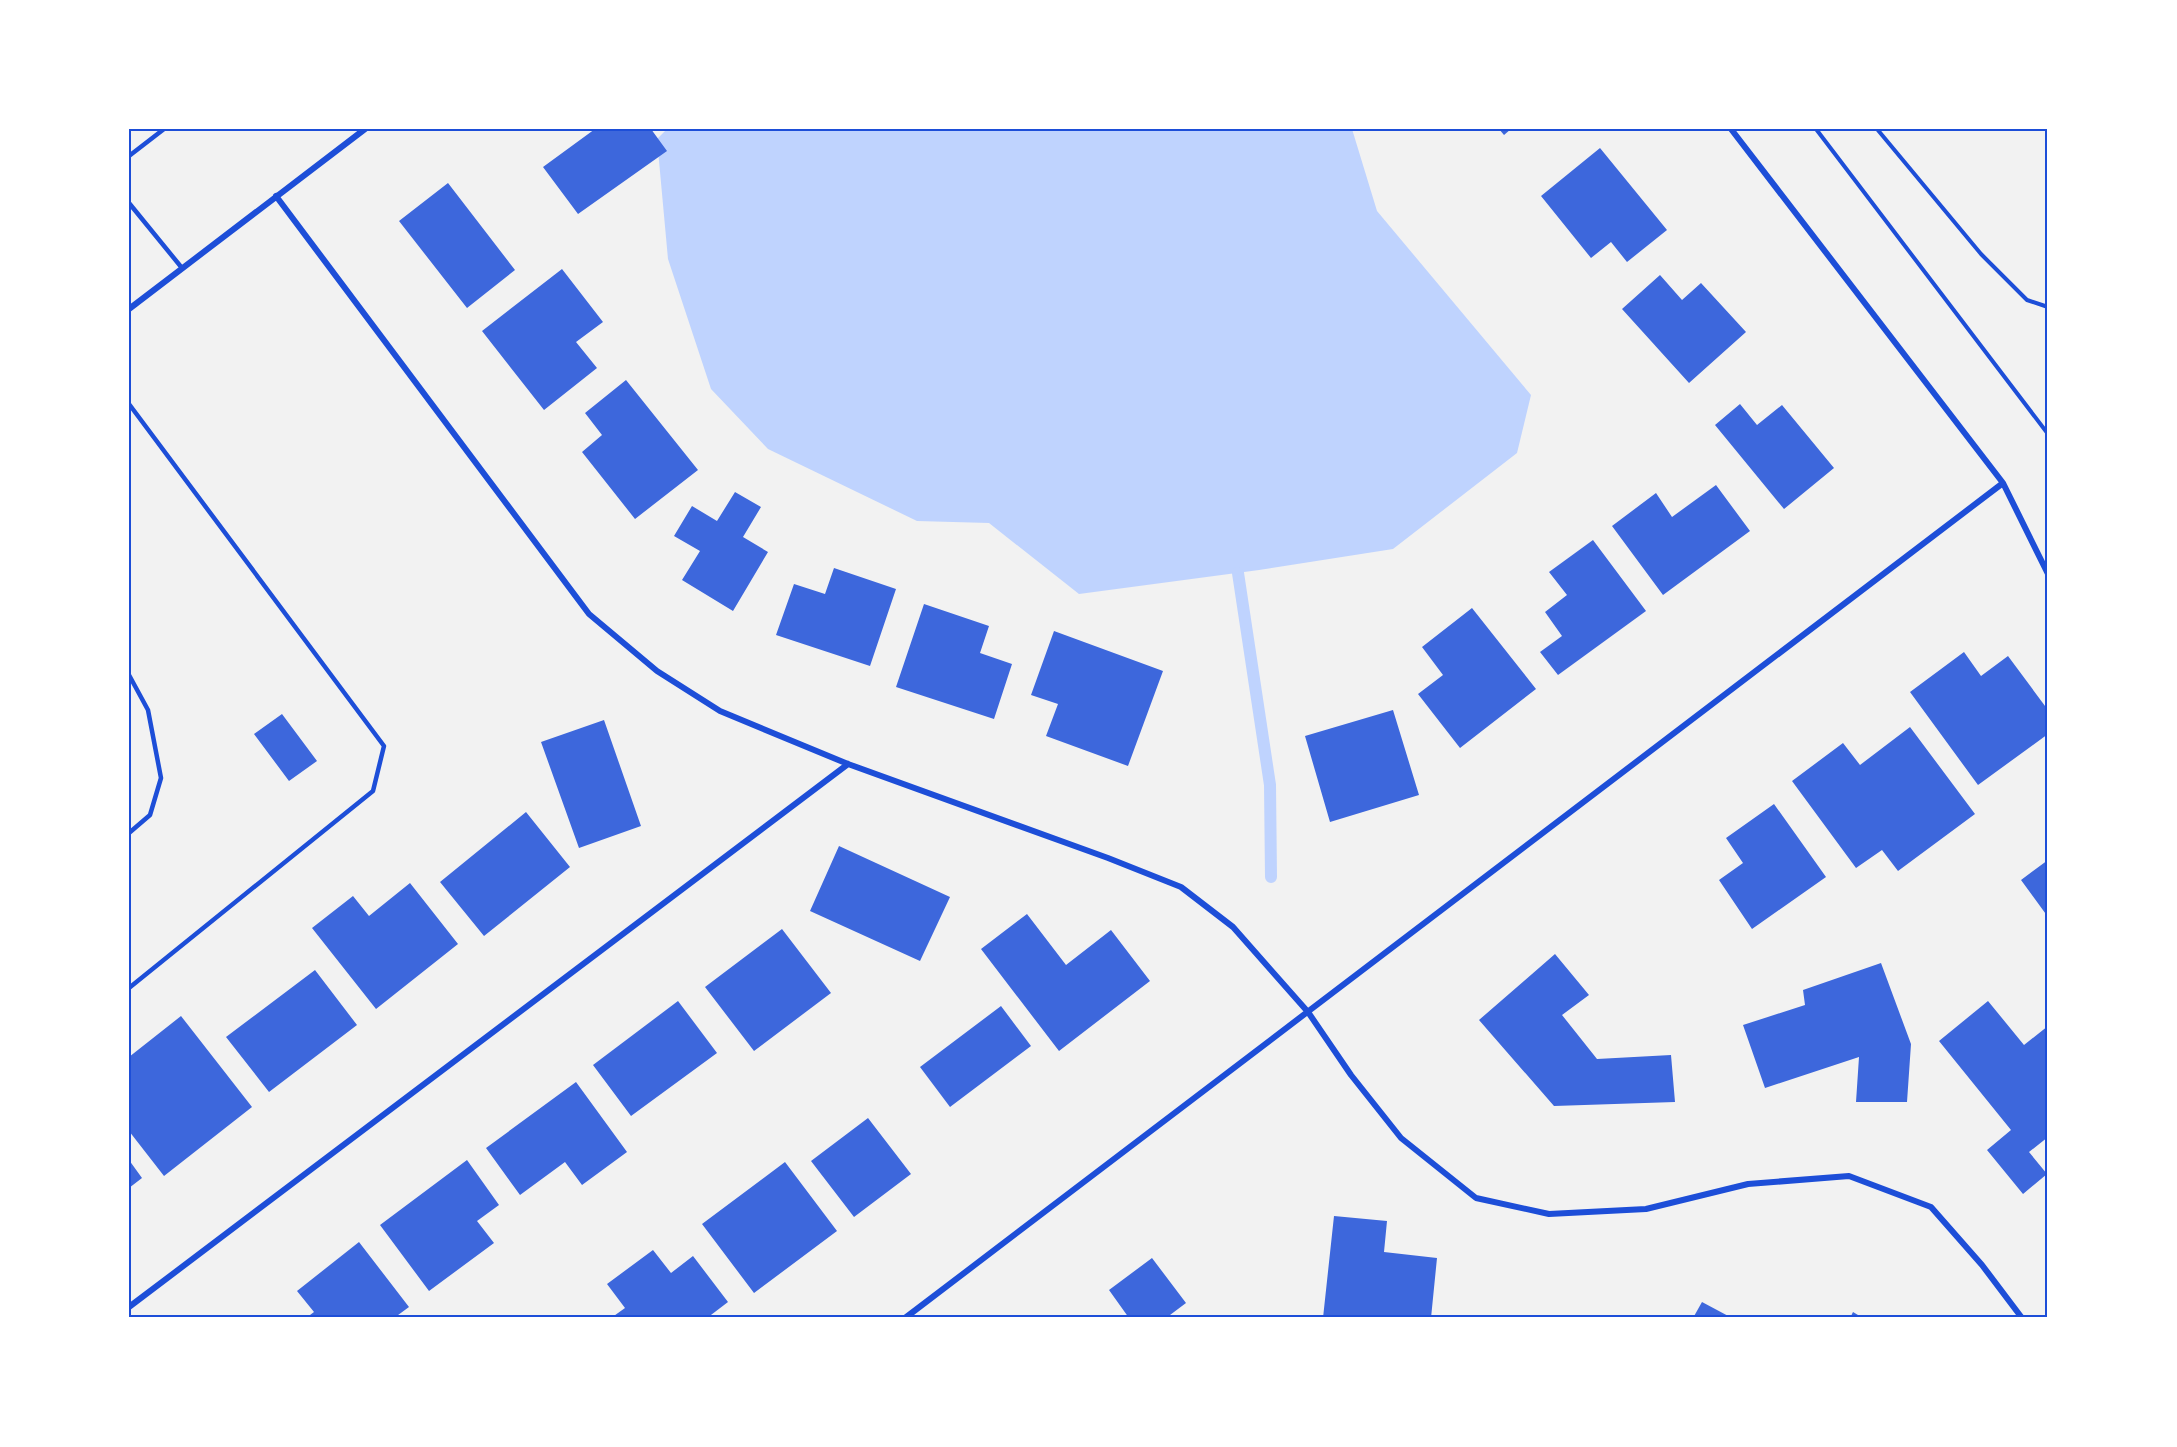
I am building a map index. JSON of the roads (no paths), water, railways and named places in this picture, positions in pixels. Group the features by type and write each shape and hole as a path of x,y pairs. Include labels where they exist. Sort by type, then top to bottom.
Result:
{"street":[{"path":"129,309 365,129"},
{"path":"1731,129 2003,483 2048,574"},
{"path":"276,196 589,614 657,671 720,711 848,764 1108,858 1181,887 1233,927 1308,1012 1351,1075 1401,1138 1476,1198 1549,1214 1646,1209 1748,1184 1849,1176 1931,1207 1982,1265 2022,1318"},
{"path":"905,1318 2003,483"},
{"path":"129,1307 848,764"}],"lane":[{"path":"129,156 164,129"},
{"path":"129,204 182,268"},
{"path":"129,404 384,746 373,791 129,988"},
{"path":"129,675 148,710 161,778 150,815 129,833"}],"water":[{"path":"667,129 1352,129 1377,211 1531,395 1517,453 1393,549 1079,594 989,523 917,521 768,449 711,389 668,259 657,139"}],"waterway":[{"path":"1238,573 1270,785 1271,877"}]}
